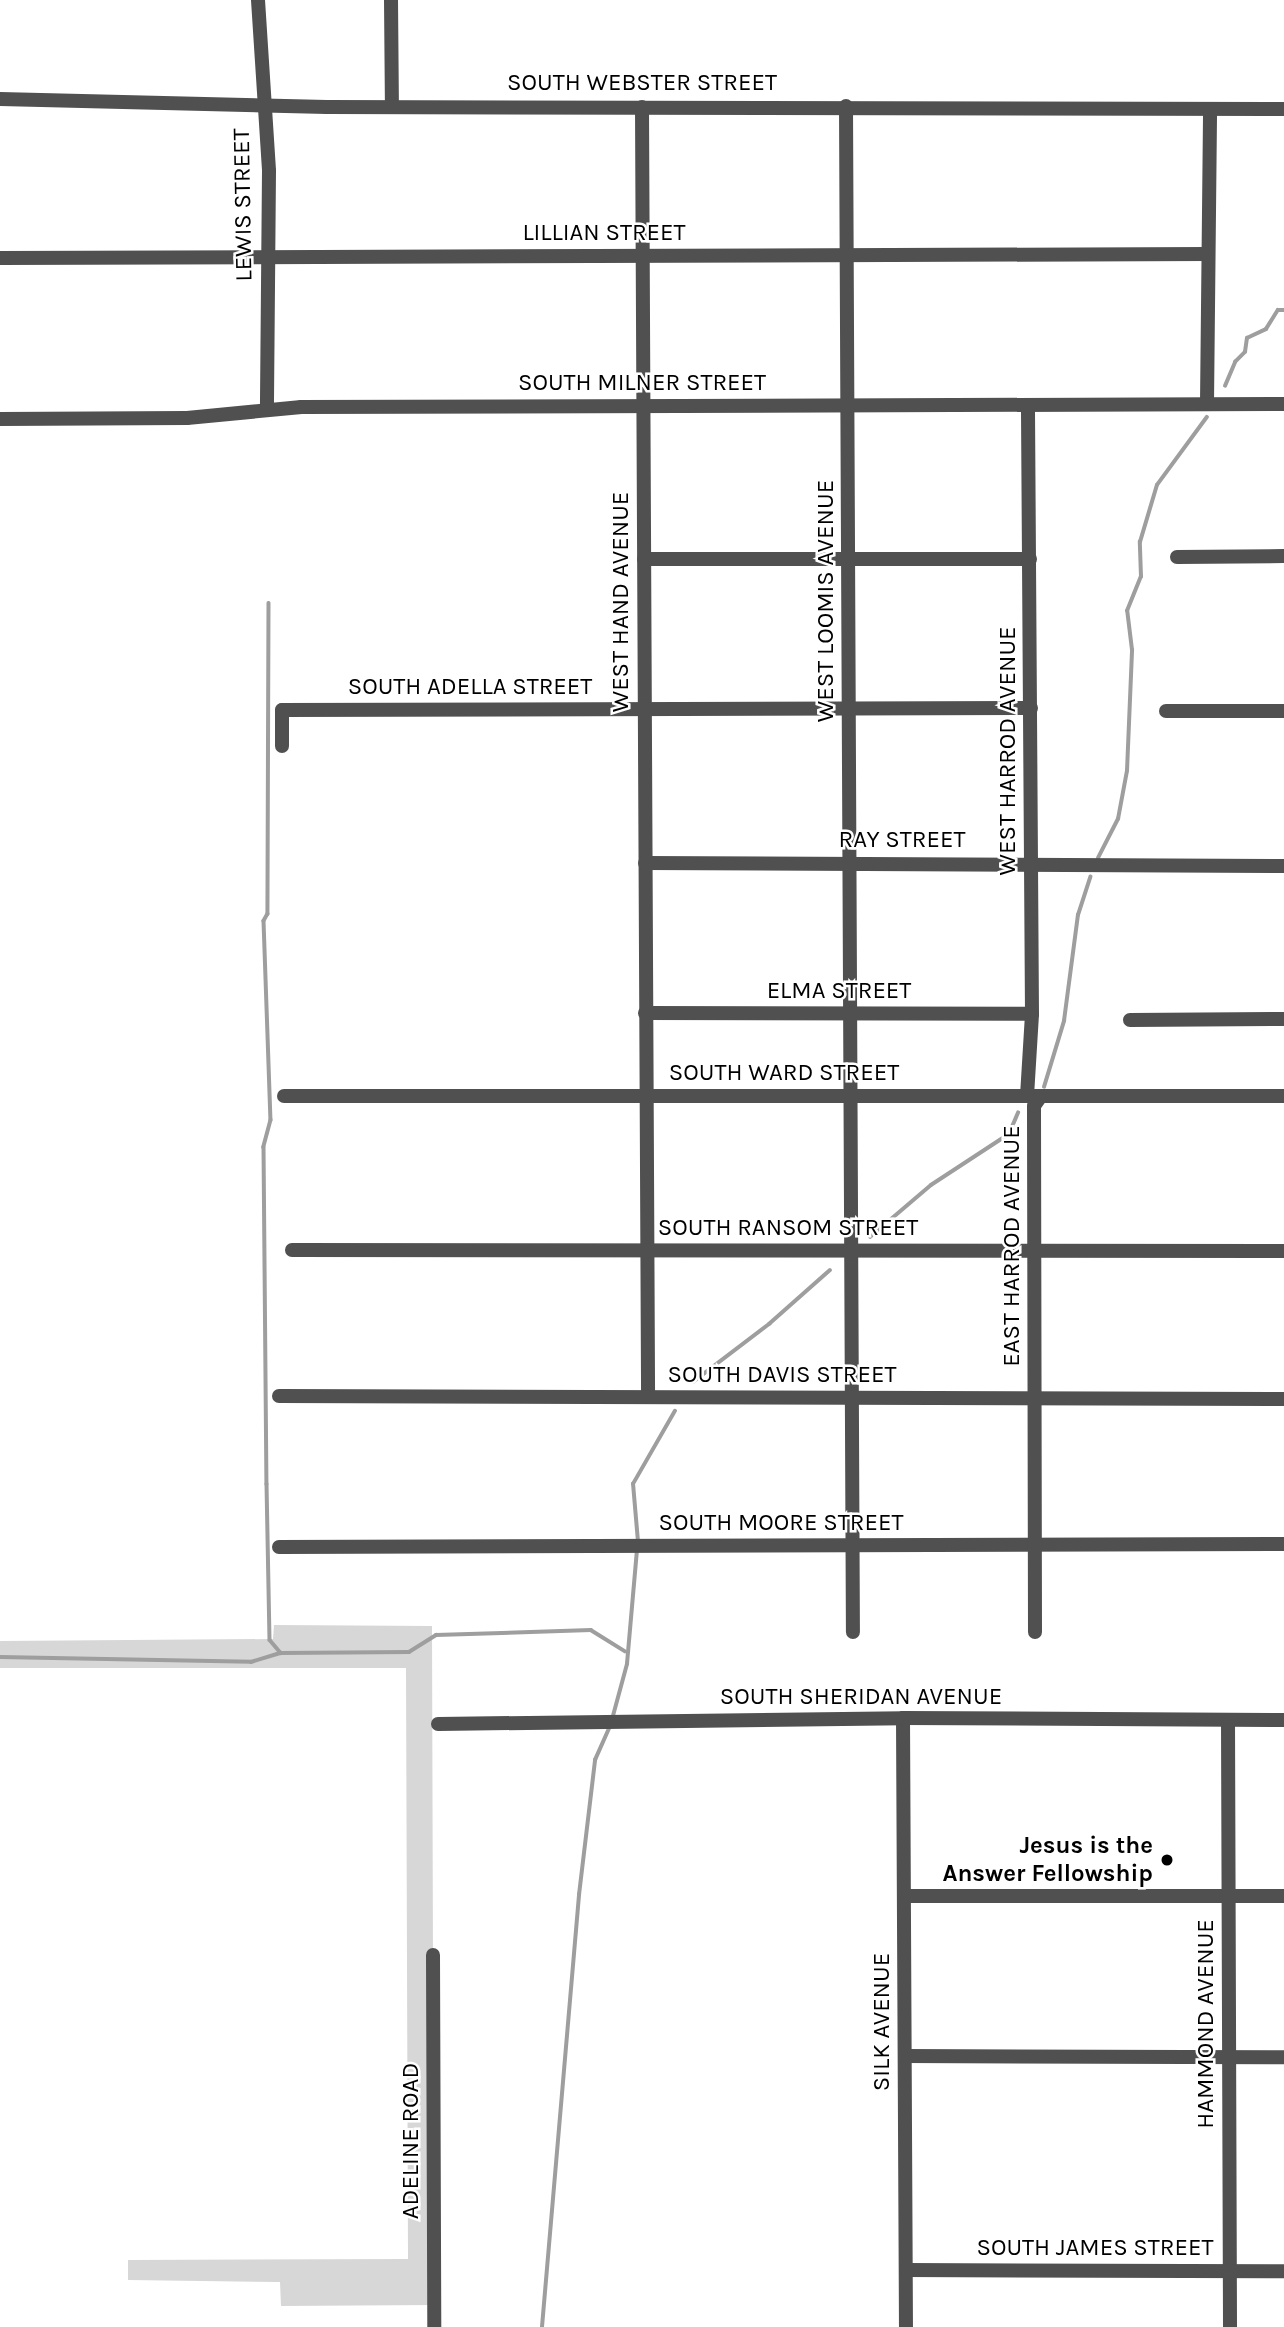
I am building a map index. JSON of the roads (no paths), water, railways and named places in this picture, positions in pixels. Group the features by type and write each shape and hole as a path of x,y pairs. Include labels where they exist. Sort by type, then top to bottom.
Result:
{"street":[{"name":"LEWIS STREET","path":"258,0 262,106 269,171 267,409"},
{"path":"391,0 392,106"},
{"name":"SOUTH WEBSTER STREET","path":"0,99 262,106 1284,109"},
{"name":"WEST LOOMIS AVENUE","path":"846,106 853,1632"},
{"name":"WEST HAND AVENUE","path":"642,107 648,1397"},
{"path":"1207,404 1210,109"},
{"name":"LILLIAN STREET","path":"0,258 1208,254"},
{"name":"SOUTH MILNER STREET","path":"0,419 187,418 267,409 1284,404"},
{"name":"WEST HARROD AVENUE","path":"1028,406 1034,1096"},
{"path":"1177,557 1284,556"},
{"path":"644,559 1030,558"},
{"name":"SOUTH ADELLA STREET","path":"282,746 282,710 1031,708"},
{"path":"1166,711 1284,711"},
{"name":"RAY STREET","path":"645,863 1284,866"},
{"name":"ELMA STREET","path":"645,1013 1032,1014"},
{"path":"1130,1020 1284,1019"},
{"name":"SOUTH WARD STREET","path":"284,1096 1284,1096"},
{"name":"EAST HARROD AVENUE","path":"1034,1096 1035,1632"},
{"name":"SOUTH RANSOM STREET","path":"292,1250 1284,1251"},
{"name":"SOUTH DAVIS STREET","path":"279,1396 1284,1399"},
{"name":"SOUTH MOORE STREET","path":"279,1547 1284,1544"},
{"name":"SOUTH SHERIDAN AVENUE","path":"438,1724 903,1718 1284,1720"},
{"name":"SILK AVENUE","path":"903,1718 906,2327"},
{"name":"HAMMOND AVENUE","path":"1228,1720 1230,2327"},
{"path":"904,1896 1284,1896"},
{"name":"ADELINE ROAD","path":"433,1955 434,2327"},
{"path":"905,2056 1284,2057"},
{"name":"SOUTH JAMES STREET","path":"906,2270 1284,2271"}],"waterway":[{"path":"1225,386 1235,362 1245,352 1247,338 1266,329 1278,310 1284,310"},
{"path":"1098,858 1118,819 1127,771 1132,650 1127,611 1141,577 1140,542 1157,485 1207,417"},
{"path":"269,603 268,914 264,921 271,1120 264,1147 267,1484 270,1640 281,1653"},
{"path":"1044,1087 1064,1021 1078,915 1090,877"},
{"path":"870,1237 931,1185 1009,1134 1018,1113"},
{"path":"693,1382 769,1324 830,1270"},
{"path":"638,1542 633,1484 675,1411"},
{"path":"613,1716 627,1664 637,1549"},
{"path":"0,1657 251,1662 281,1653 409,1652 436,1635 591,1630 625,1651"},
{"path":"542,2327 579,1895 595,1760 610,1727"}],"place":[{"name":"Jesus is the Answer Fellowship","path":"1167,1860"}]}
